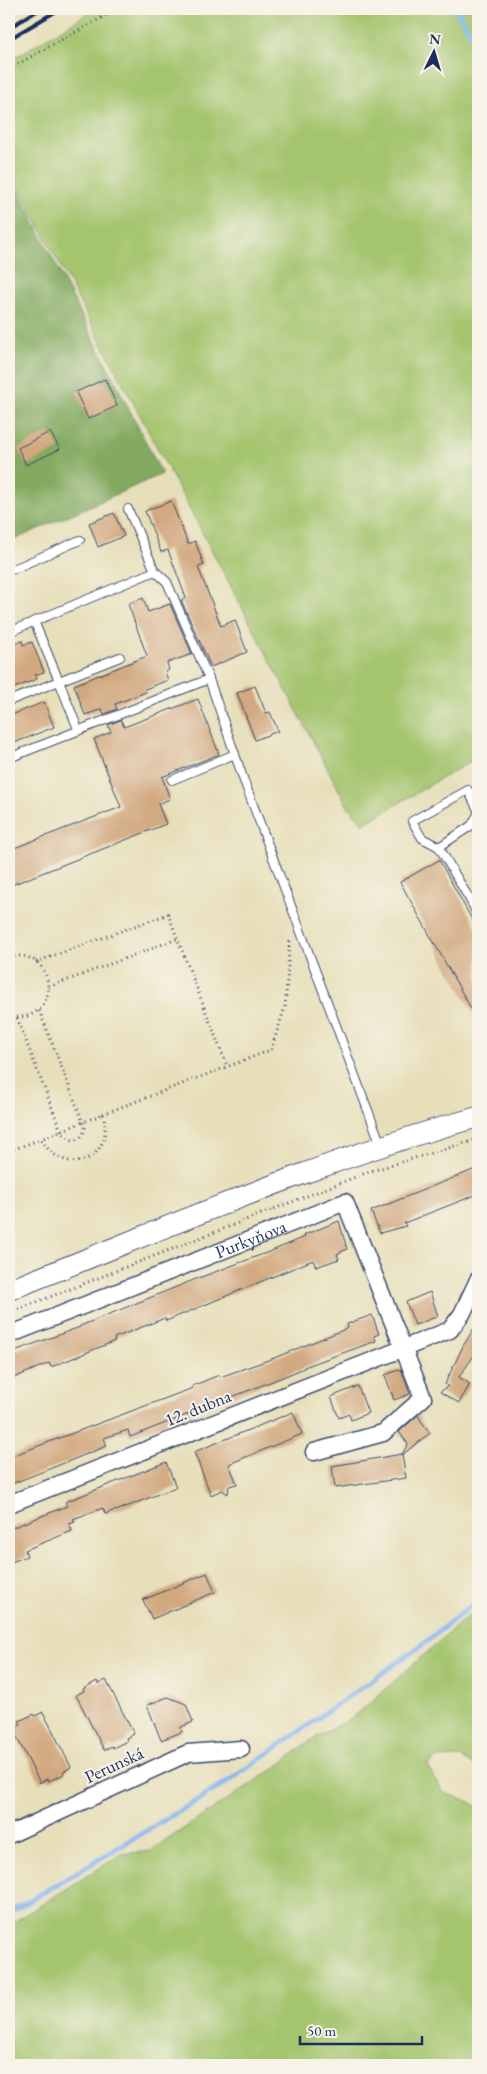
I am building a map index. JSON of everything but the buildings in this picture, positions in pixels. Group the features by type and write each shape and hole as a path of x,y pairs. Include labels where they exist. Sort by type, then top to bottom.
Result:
{"street":[{"path":"9,1290 231,1202 382,1145 478,1117"},
{"name":"Purkyňova","path":"9,1335 344,1202 402,1349"},
{"name":"12. dubna","path":"9,1504 450,1330 462,1314 478,1280"},
{"path":"314,1452 383,1433 419,1403 423,1398 402,1349"},
{"name":"Perunská","path":"9,1835 188,1752 241,1749"}],"lane":[{"path":"128,509 155,571 167,582 209,679 235,754 382,1145"},
{"path":"9,571 80,540"},
{"path":"9,632 155,571"},
{"path":"34,621 78,730"},
{"path":"9,701 120,657"},
{"path":"9,758 209,679"},
{"path":"172,780 235,754"},
{"path":"478,810 468,790 412,821 422,838 439,847 475,904 478,916"},
{"path":"439,847 472,825 478,814"}],"path":[{"path":"9,69 117,9"},
{"path":"36,962 168,914 227,1066"},
{"path":"9,1151 271,1050 285,1007 290,961 290,933"},
{"path":"49,987 177,939"},
{"path":"9,958 26,957 36,962 47,975 49,987 44,1004 39,1010 27,1016 17,1018 9,1016"},
{"path":"17,1018 61,1130 66,1138 72,1140 79,1139 84,1134 85,1127 39,1010"},
{"path":"41,1139 47,1150 56,1157 66,1161 78,1162 89,1158 103,1142 106,1132 103,1114"},
{"path":"9,1313 368,1172 478,1138"}],"green space":[{"path":"95,9 470,9 478,23 478,757 363,824 347,805 9,169 9,61"},
{"path":"9,172 162,474 9,542"},
{"path":"478,1607 478,1769 461,1757 436,1758 427,1766 444,1793 468,1801 478,1807 478,2065 9,2065 9,1925 122,1854 150,1851 278,1766 308,1742 355,1716"}],"waterway":[{"path":"456,9 478,46"},
{"path":"9,1913 223,1785 422,1645 478,1600"}],"railway":[{"path":"9,28 40,9"},
{"path":"9,39 60,9"}]}
